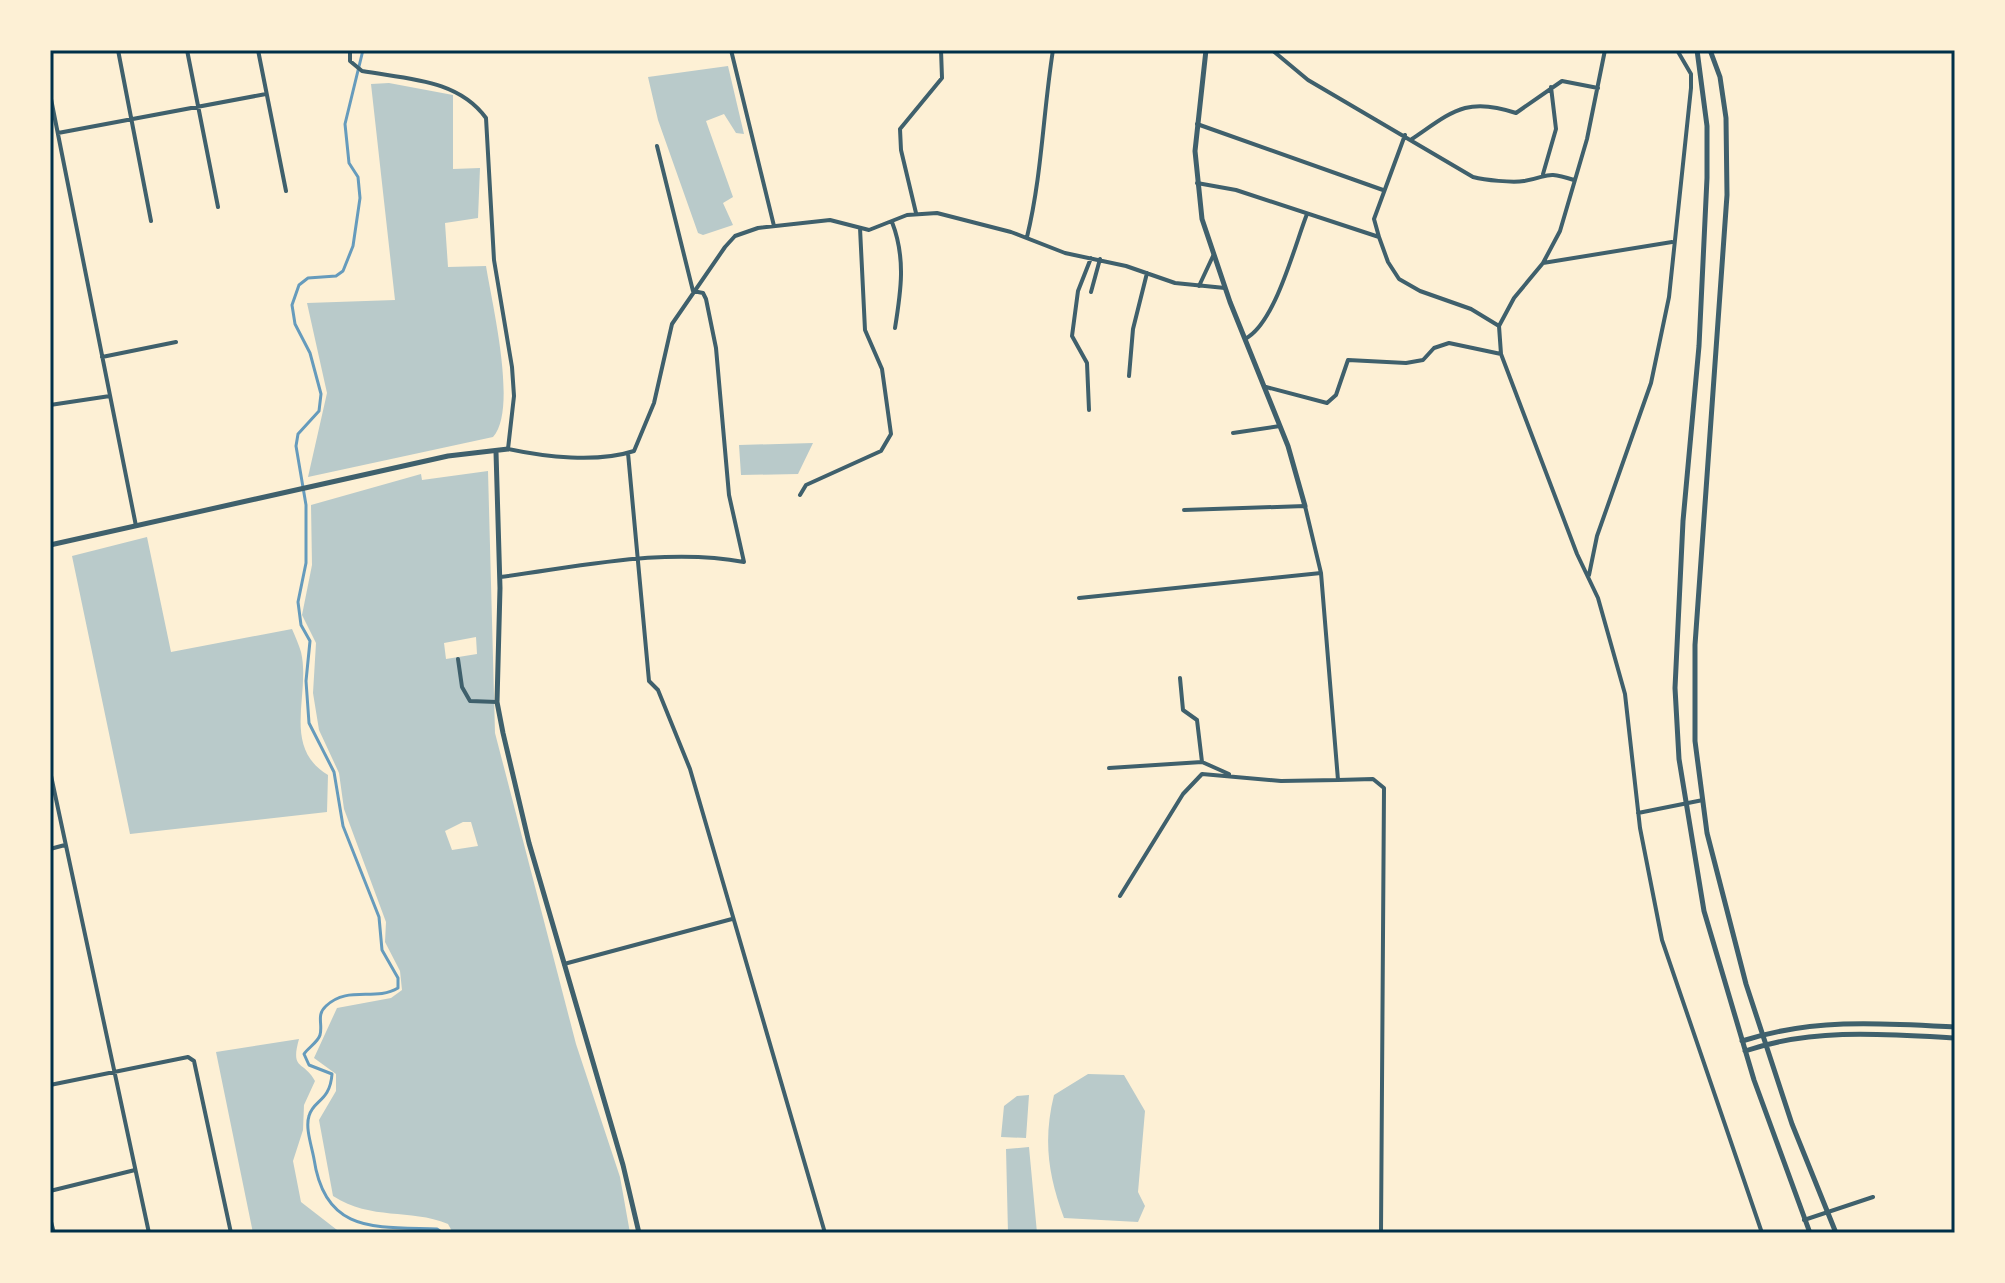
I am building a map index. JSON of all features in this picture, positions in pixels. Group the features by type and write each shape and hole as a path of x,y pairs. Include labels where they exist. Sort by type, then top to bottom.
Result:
{"street":[{"path":"118,50 151,221"},
{"path":"187,50 218,207"},
{"path":"258,50 286,191"},
{"path":"350,50 350,61 362,71 456,90 473,100 486,118 494,260 513,381 508,449"},
{"path":"731,50 774,226"},
{"path":"916,213 901,150 900,129 942,78 941,50"},
{"path":"1027,237 1039,180 1042,117 1053,50"},
{"path":"1206,50 1196,124 1197,183 1213,256 1280,426 1305,506 1321,573 1338,780"},
{"path":"1272,50 1308,80 1412,139 1451,166 1491,182 1502,179 1522,182 1543,174 1574,180"},
{"path":"1605,50 1560,231 1543,263 1514,298 1499,326 1501,354 1598,598 1625,694 1648,884 1662,940 1762,1233"},
{"path":"1588,578 1597,536 1651,383 1669,297 1672,242 1691,88 1691,74 1677,50"},
{"path":"1697,50 1707,126 1707,178 1675,688 1686,803 1704,911 1745,1051 1810,1233"},
{"path":"1710,50 1720,77 1726,118 1727,195 1695,645 1695,741 1722,899 1766,1044 1826,1215 1836,1233"},
{"path":"1412,139 1469,104 1485,104 1516,113 1562,81 1598,88"},
{"path":"1543,174 1556,129 1551,87"},
{"path":"50,94 136,526"},
{"path":"58,133 266,94"},
{"path":"1196,124 1383,190"},
{"path":"1405,135 1374,219 1388,262 1399,279 1471,309 1499,326"},
{"path":"657,146 693,291"},
{"path":"1197,183 1236,190 1379,237"},
{"path":"50,545 448,456 508,449 532,455 619,456 634,451 654,403 672,324 735,236 774,226 830,220 860,228 879,228 916,213 964,219 1027,237 1065,253 1100,259 1199,286 1225,288"},
{"path":"1245,339 1259,332 1270,311 1307,214"},
{"path":"892,222 902,261 902,292 895,328"},
{"path":"800,495 806,485 881,451 891,434 882,369 865,330 860,228"},
{"path":"1543,263 1672,242"},
{"path":"1199,286 1213,256"},
{"path":"1089,410 1087,363 1072,336 1078,291 1091,258"},
{"path":"1091,292 1100,259"},
{"path":"1129,376 1133,329 1147,273"},
{"path":"500,577 639,559 717,558 744,562 729,495 716,348 706,299 703,293 693,291"},
{"path":"102,357 176,342"},
{"path":"1266,387 1327,403 1336,395 1348,360 1406,363 1423,360 1434,348 1449,343 1501,354"},
{"path":"50,405 110,396"},
{"path":"1233,433 1280,426"},
{"path":"496,452 500,577 497,702 529,843 623,1165 639,1233"},
{"path":"628,453 649,681 658,690 690,769 732,919 767,1024 825,1233"},
{"path":"1184,510 1305,506"},
{"path":"1079,598 1321,573"},
{"path":"458,659 465,695 470,701 497,702"},
{"path":"1180,678 1183,710 1197,720 1202,762"},
{"path":"1109,768 1202,762 1221,768 1231,776"},
{"path":"50,771 149,1233"},
{"path":"1120,896 1194,779 1202,774 1281,781 1373,779 1384,788 1381,1233"},
{"path":"1638,813 1703,800"},
{"path":"50,849 65,845"},
{"path":"564,964 732,919"},
{"path":"1742,1041 1852,1022 1955,1027"},
{"path":"1745,1051 1766,1044 1837,1034 1955,1038"},
{"path":"50,1085 188,1057 194,1061 231,1233"},
{"path":"50,1191 135,1170"},
{"path":"1804,1220 1873,1197"},
{"path":"50,1218 54,1233"}],"shaded area":[{"path":"728,66 744,134 736,133 724,114 706,121 733,197 723,203 733,225 703,235 698,233 658,120 648,77"},
{"path":"389,83 453,95 453,169 480,168 478,218 445,223 448,267 486,266 501,356 503,404 500,423 493,437 308,477 327,393 307,303 395,300 371,84"},
{"path":"813,443 798,474 741,475 739,445"},
{"path":"488,471 495,733 576,1044 620,1177 630,1233 453,1233 448,1224 433,1219 362,1209 333,1196 319,1120 336,1091 336,1074 314,1058 337,1008 391,998 402,990 400,971 385,942 386,922 344,809 339,773 319,730 313,693 316,643 302,615 312,565 311,505 421,474 422,480","holes":["476,637 477,654 446,659 444,643","463,822 471,822 478,846 452,850 445,831"]},
{"path":"147,537 171,652 292,629 301,652 303,668 301,735 305,750 328,775 327,812 130,834 72,556"},
{"path":"299,1039 297,1061 315,1081 304,1105 303,1130 293,1161 301,1202 341,1233 253,1233 216,1052"},
{"path":"1088,1074 1124,1075 1145,1111 1138,1192 1145,1206 1138,1222 1064,1218 1049,1157 1051,1111 1054,1095"},
{"path":"1029,1095 1026,1138 1001,1137 1004,1106 1017,1096"},
{"path":"1029,1147 1037,1233 1008,1233 1006,1149"}],"waterway":[{"path":"363,50 345,124 349,163 358,177 360,198 353,246 343,271 336,276 308,278 299,285 292,305 295,324 310,353 321,394 319,411 298,434 296,446 306,505 306,563 298,602 301,625 310,641 306,681 309,723 334,772 343,826 379,917 382,950 398,978 398,988 380,994 343,996 323,1009 319,1038 304,1054 309,1065 332,1074 331,1083 311,1111 308,1126 320,1183 329,1201 342,1214 374,1226 437,1229 443,1233"}]}
